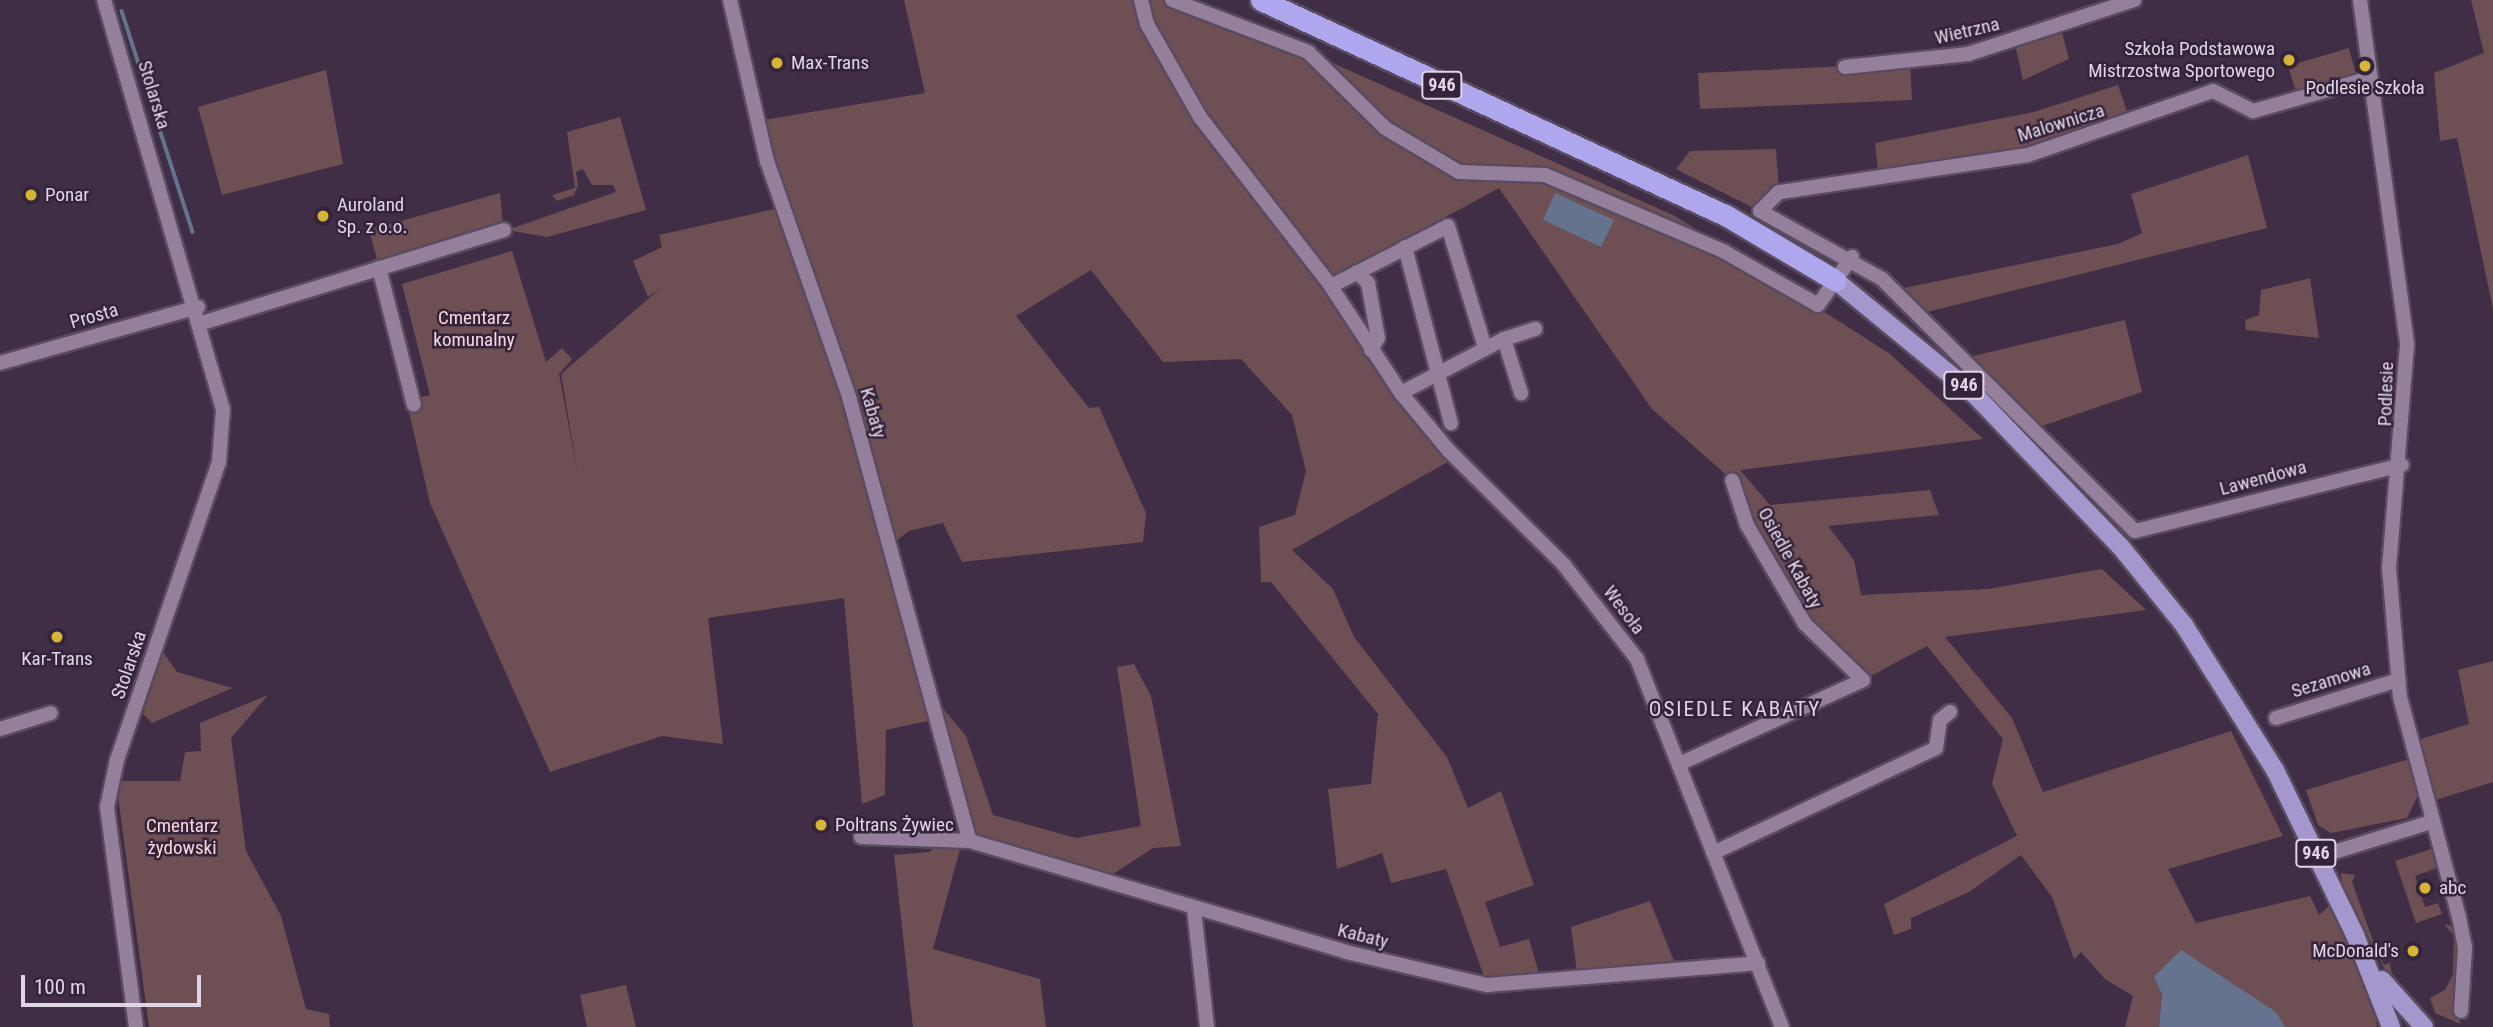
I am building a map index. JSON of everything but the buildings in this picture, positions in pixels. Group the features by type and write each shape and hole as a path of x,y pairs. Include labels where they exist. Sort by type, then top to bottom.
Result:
{"highway":[{"name":"946","path":"1261,0 1727,216 1835,280"}],"main road":[{"name":"946","path":"1835,280 1974,394 2153,585 2233,696 2318,857 2355,935 2390,1027"},
{"name":"946","path":"2355,935 2395,1000 2424,1027"}],"street":[{"name":"Stolarska","path":"104,0 220,385 219,462 117,760 107,807 136,1027"},
{"name":"Kabaty","path":"730,0 767,162 849,397 970,841"},
{"name":"Wesoła","path":"1141,0 1147,24 1200,117 1330,284 1401,393 1610,620 1642,670 1782,1027"},
{"path":"1172,0 1308,52 1385,128 1459,172 1545,175 1723,251 1818,305 1852,257"},
{"name":"Wietrzna","path":"1845,67 1968,54 2134,0"},
{"name":"Podlesie","path":"2360,0 2407,345 2402,465 2389,567 2398,680 2404,732 2465,948 2461,1012"},
{"name":"Malownicza","path":"1852,257 1760,211 1779,192 2028,155 2213,91 2253,111 2370,78"},
{"path":"1330,284 1443,227 1453,229 1485,348"},
{"path":"202,323 504,230"},
{"path":"1405,247 1451,423"},
{"name":"Lawendowa","path":"1852,257 1974,367 2135,531 2402,465"},
{"path":"379,268 414,405"},
{"path":"1357,272 1368,283 1378,338 1371,350"},
{"name":"Prosta","path":"0,363 198,307"},
{"path":"1401,393 1485,348 1535,329"},
{"path":"1504,339 1521,394"},
{"name":"Osiedle Kabaty","path":"1679,764 1863,680 1805,624 1747,524 1731,480"},
{"name":"Sezamowa","path":"2276,718 2398,680"},
{"path":"1713,853 1936,748 1940,720 1950,712"},
{"path":"0,729 51,713"},
{"path":"2318,857 2431,822"},
{"name":"Kabaty","path":"861,837 970,841 1194,909 1487,985 1758,962"},
{"path":"1194,909 1207,1027"}],"green space":[{"name":"Cmentarz komunalny","path":"904,0 1172,0 1308,52 1675,216 1890,354 1983,439 1740,470 1770,505 1930,490 1939,515 1828,526 1854,560 1861,595 1988,589 2102,569 2146,610 1945,637 2012,718 2043,792 2231,731 2283,836 2168,869 2196,923 2310,896 2319,915 2329,906 2372,996 2377,1027 2285,1027 2278,1017 2175,961 2155,977 2162,994 2159,1027 2125,1027 2133,996 2105,979 2081,952 2074,959 2052,897 2021,855 1969,892 1911,918 1911,929 1894,935 1884,904 2017,836 1992,784 2003,739 1927,646 1863,680 1805,624 1732,480 1652,409 1499,188 1328,281 1451,460 1292,550 1333,589 1354,637 1447,757 1468,808 1501,791 1534,885 1485,902 1500,947 1529,939 1542,984 1487,985 1446,869 1391,883 1382,853 1337,869 1328,789 1371,784 1378,714 1271,582 1261,582 1259,527 1295,515 1306,471 1292,415 1241,359 1163,362 1091,270 1016,316 1089,408 1099,407 1146,513 1143,542 962,562 943,523 909,531 890,545 930,693 966,736 993,815 1076,838 1141,826 1117,667 1134,664 1151,696 1181,846 1153,848 1107,878 970,841 930,696 927,721 886,730 885,795 862,804 844,598 708,618 723,744 662,736 550,772 430,503 409,412 418,398 430,395 402,284 512,251 546,362 562,348 572,359 559,374 578,475 561,374 662,287 648,297 633,261 662,247 659,235 779,208 763,120 925,93"},
{"path":"2471,0 2493,0 2493,309 2457,138 2440,141 2434,73 2484,53"},
{"path":"2060,25 2069,59 2023,80 2014,40"},
{"path":"2349,48 2356,75 2296,92 2288,66"},
{"path":"1910,63 1912,100 1700,109 1698,73"},
{"path":"326,70 343,164 222,195 198,107"},
{"path":"2118,85 2129,117 2028,155 1879,180 1875,143 2034,112"},
{"path":"620,117 646,210 547,237 507,230 616,192 613,185 592,185 583,169 576,172 578,185 574,195 557,201 552,195 575,188 567,132"},
{"path":"1776,149 1779,192 1760,211 1676,169 1690,151"},
{"path":"2248,155 2267,228 1919,314 1894,290 2118,244 2142,233 2131,194"},
{"path":"500,193 503,224 378,263 369,230"},
{"path":"2310,278 2319,338 2246,330 2245,320 2259,315 2261,290"},
{"path":"2125,320 2142,392 2036,428 1965,358"},
{"path":"163,652 177,672 232,688 152,723 143,714"},
{"path":"2493,661 2493,782 2433,801 2418,740 2469,724 2458,670"},
{"name":"Cmentarz żydowski","path":"268,695 231,738 246,851 281,916 306,1009 329,1014 330,1027 149,1027 116,781 180,781 185,752 201,751 200,723"},
{"path":"2409,759 2418,795 2407,818 2331,833 2318,825 2306,790"},
{"path":"941,843 960,849 933,949 1040,979 1046,1027 913,1027 894,855 929,852"},
{"path":"2434,848 2439,867 2415,876 2425,907 2438,903 2442,914 2416,923 2395,861"},
{"path":"2341,873 2355,875 2352,882 2376,949 2384,965 2390,963 2394,988 2342,884"},
{"path":"1650,901 1676,966 1578,980 1571,927"},
{"path":"2444,924 2455,927 2459,954 2454,1011 2461,1024 2435,1013 2430,998 2445,990 2453,974 2454,936"},
{"path":"626,985 636,1027 587,1027 580,995"}],"water":[{"path":"1555,193 1614,220 1601,247 1543,220"},
{"path":"2181,950 2276,1012 2285,1027 2159,1027 2162,994 2154,977"}],"waterway":[{"path":"122,11 193,232"}],"place":[{"name":"Szkoła Podstawowa Mistrzostwa Sportowego","path":"2289,60"},
{"name":"Max-Trans","path":"777,63"},
{"name":"Podlesie Szkoła","path":"2365,66"},
{"name":"Ponar","path":"31,195"},
{"name":"Auroland Sp. z o.o.","path":"323,216"},
{"name":"Kar-Trans","path":"57,637"},
{"name":"Poltrans Żywiec","path":"821,825"},
{"name":"abc","path":"2425,888"},
{"name":"McDonald's","path":"2413,951"}],"district":[{"name":"OSIEDLE KABATY","path":"1735,709"}]}
